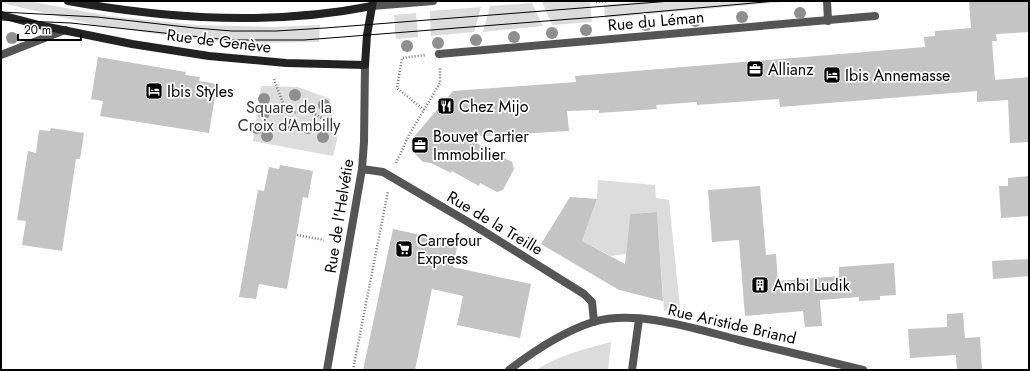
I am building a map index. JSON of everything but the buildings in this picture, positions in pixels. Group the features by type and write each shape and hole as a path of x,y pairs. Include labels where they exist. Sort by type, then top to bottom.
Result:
{"main road":[{"name":"Rue de Genève","path":"68,1 141,12 235,18 326,14 372,4"},
{"path":"365,65 367,35 372,4"},
{"name":"Rue de Genève","path":"1,14 36,24 132,44 216,57 286,63 365,65"}],"street":[{"name":"Rue de Genève","path":"372,4 432,1"},
{"path":"827,1 828,21"},
{"name":"Rue du Léman","path":"439,54 875,16"},
{"path":"1,55 65,30"},
{"name":"Rue de l'Helvétie","path":"327,370 362,169 364,142 365,65"},
{"name":"Rue de la Treille","path":"362,169 383,172 584,294 592,302 594,322"},
{"name":"Rue Aristide Briand","path":"509,370 557,337 594,322 615,319 639,319 681,326 863,370"},
{"path":"632,370 639,319"}],"path":[{"path":"596,2 606,1"},
{"path":"353,370 391,177 409,135 424,110 440,83 439,54 402,58 397,88 424,110"},
{"path":"274,79 287,114 298,111 308,112 340,130"},
{"path":"297,235 324,240"}],"green space":[{"path":"1,1 28,1 109,16 196,25 274,27 320,25 319,42 245,43 199,40 95,25 11,5"},
{"path":"590,1 592,22 552,25 542,2"},
{"path":"647,1 783,2 605,18 604,5"},
{"path":"532,3 543,26 483,32 490,6"},
{"path":"481,7 474,32 431,36 430,11"},
{"path":"416,13 418,37 396,39 394,15"},
{"name":"Square de la Croix d'Ambilly","path":"261,86 298,87 330,99 333,122 338,136 333,156 253,141"},
{"path":"598,180 655,185 656,198 669,200 680,308 664,311 657,212 630,214 626,254 611,256 582,241 597,199"},
{"path":"611,342 608,370 536,370 563,356"}],"tram line":[{"path":"1,12 97,17 232,31 276,31 671,1"},
{"path":"1,20 71,23 229,40 304,40 597,17 776,1"}],"place":[{"name":"Allianz","path":"755,69"},
{"name":"Ibis Annemasse","path":"832,75"},
{"name":"Ibis Styles","path":"154,91"},
{"name":"Chez Mijo","path":"446,106"},
{"name":"Bouvet Cartier Immobilier","path":"420,145"},
{"name":"Carrefour Express","path":"404,249"},
{"name":"Ambi Ludik","path":"760,285"}]}
